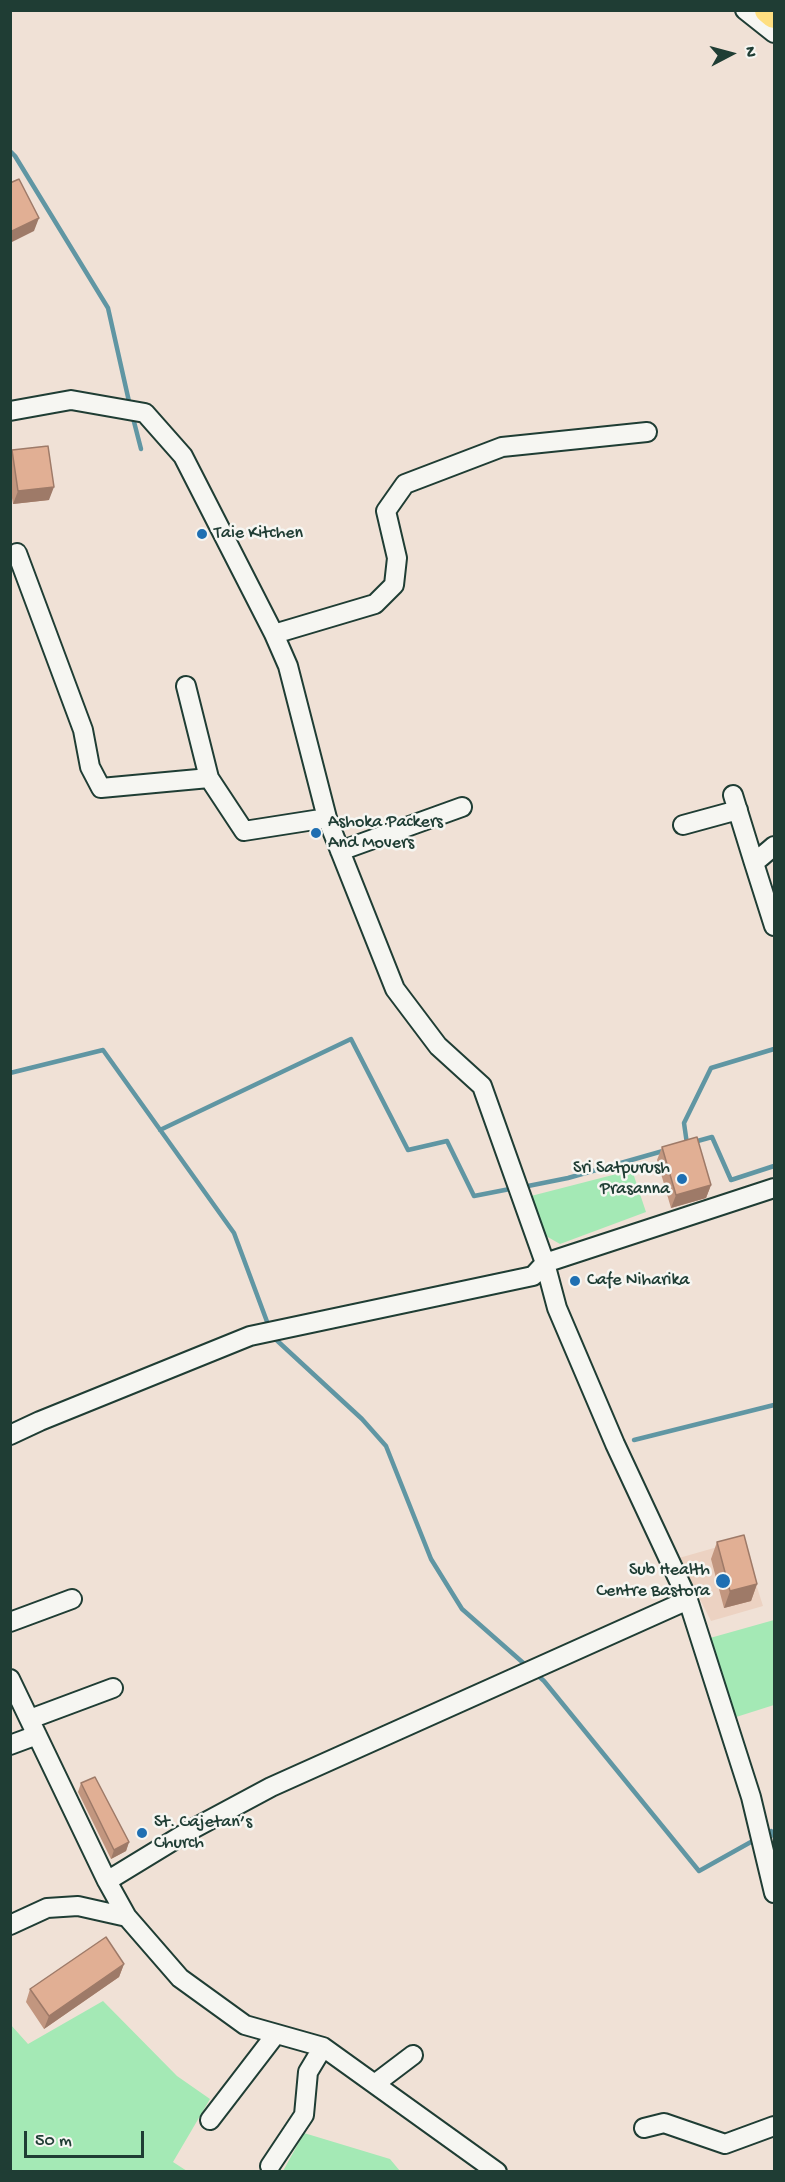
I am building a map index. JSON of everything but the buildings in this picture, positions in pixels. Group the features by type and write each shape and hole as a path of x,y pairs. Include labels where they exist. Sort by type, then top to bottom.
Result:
{"highway":[{"path":"768,10 774,15"}],"street":[{"path":"745,10 774,33"},
{"path":"10,411 70,400 145,413 183,456 288,666 327,818 395,989 438,1046 482,1086 545,1263 557,1308 615,1444 688,1600 751,1797 774,1893"},
{"path":"274,634 375,604 394,585 397,558 386,511 405,484 502,447 647,432"},
{"path":"17,553 83,730 90,767 101,788 209,778"},
{"path":"186,686 209,778 244,831 327,818"},
{"path":"683,825 736,802 774,926"},
{"path":"340,851 462,807"},
{"path":"754,863 774,846"},
{"path":"10,1435 50,1416 250,1336 533,1276 545,1263 774,1188"},
{"path":"10,1622 72,1599"},
{"path":"107,1881 189,1831 271,1787 688,1600"},
{"path":"10,1679 107,1881 127,1917 180,1978 245,2025 323,2047 497,2172"},
{"path":"10,1745 33,1727 113,1688"},
{"path":"10,1925 47,1908 78,1906 127,1917"},
{"path":"210,2120 276,2034"},
{"path":"270,2166 304,2115 308,2072 323,2047"},
{"path":"376,2083 413,2055"},
{"path":"644,2128 664,2123 725,2144 774,2126"}],"shaded area":[{"path":"742,1540 763,1606 711,1621 679,1558"}],"green space":[{"path":"632,1170 646,1212 560,1244 546,1236 531,1196"},
{"path":"774,1620 774,1705 733,1718 710,1638"},
{"path":"103,2001 177,2076 210,2099 173,2162 187,2171 11,2171 11,2025 28,2044"},
{"path":"304,2133 390,2159 400,2171 283,2171"}],"waterway":[{"path":"10,151 108,308 130,406"},
{"path":"132,414 141,449"},
{"path":"160,1130 351,1039 408,1150 447,1141 474,1196 515,1188"},
{"path":"687,1144 684,1123 711,1068 774,1049"},
{"path":"10,1073 103,1050 234,1233 269,1327"},
{"path":"694,1142 712,1137 731,1180 774,1166"},
{"path":"523,1187 568,1178 663,1151"},
{"path":"271,1335 362,1419 386,1446 431,1559 462,1609 529,1668"},
{"path":"634,1440 774,1405"},
{"path":"535,1673 544,1681 699,1871 758,1838"},
{"path":"765,1834 771,1831 774,1836"}],"place":[{"name":"Taie Kitchen","path":"202,534"},
{"name":"Ashoka Packers And Movers","path":"316,833"},
{"name":"Sri Satpurush Prasanna","path":"682,1179"},
{"name":"Cafe Niharika","path":"575,1281"},
{"name":"Sub Health Centre Bastora","path":"723,1581"},
{"name":"St. Cajetan’s Church","path":"142,1833"}]}
